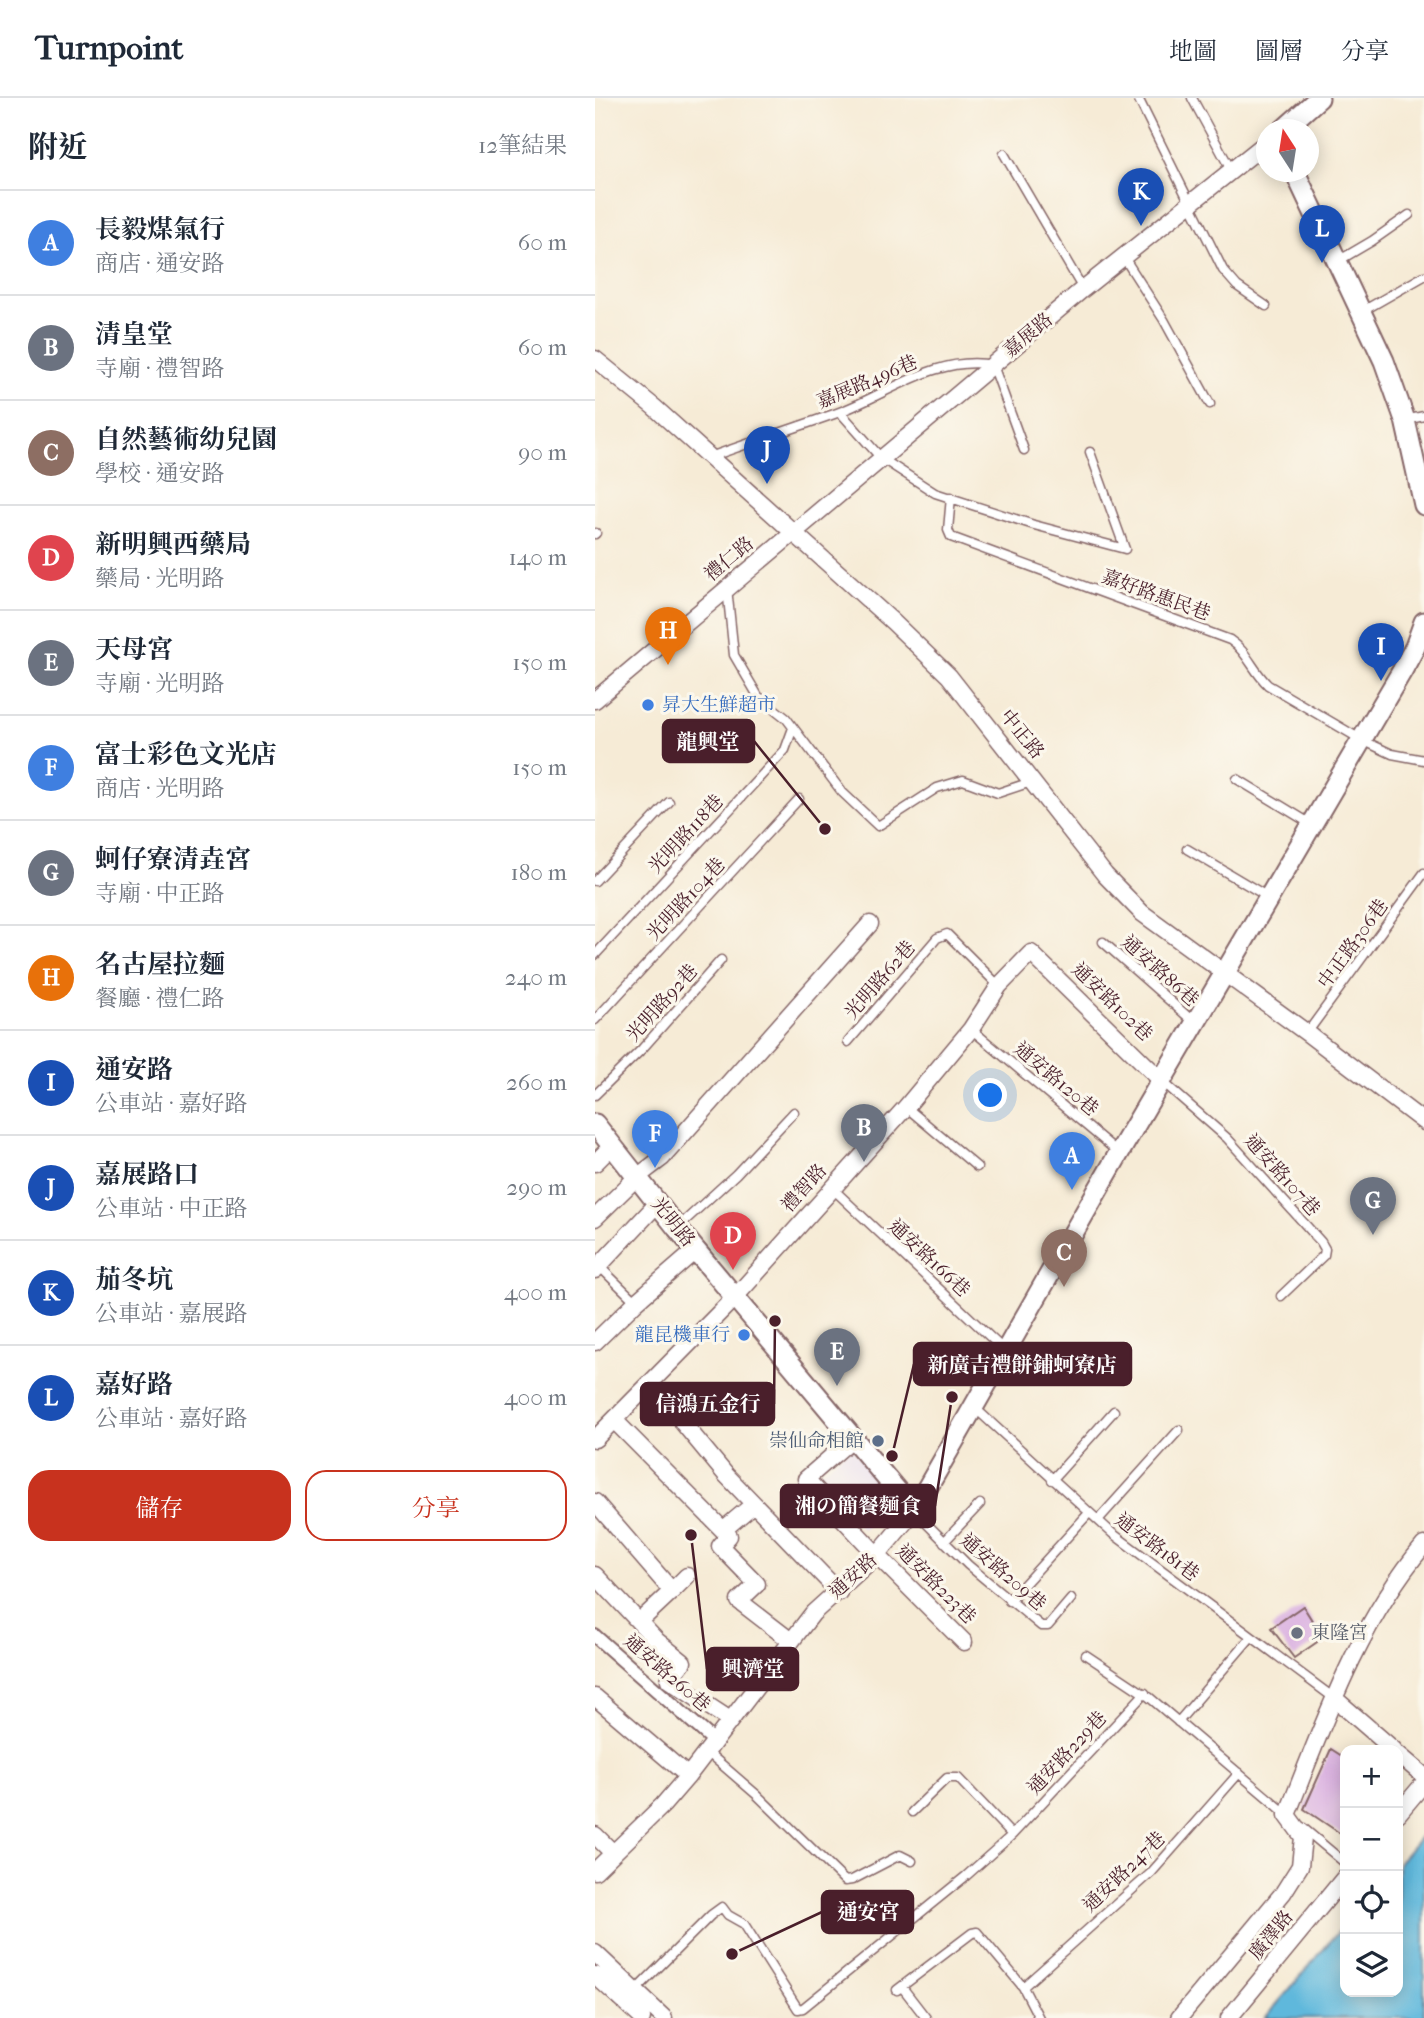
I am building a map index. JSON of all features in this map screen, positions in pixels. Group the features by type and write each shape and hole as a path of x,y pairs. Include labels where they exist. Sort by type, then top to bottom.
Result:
{"street":[{"path":"1295,119 1319,98"},
{"name":"嘉展路","path":"794,532 1083,289 1256,151"},
{"path":"1300,182 1384,361 1414,418 1424,505"},
{"name":"中正路","path":"595,359 654,407 794,532 949,676 1105,875 1142,913 1424,1122"},
{"name":"禮仁路","path":"595,700 794,532"},
{"name":"通安路","path":"595,1871 663,1805 688,1776 813,1613 877,1555 914,1511 1119,1153 1362,740 1415,647 1424,622"},
{"path":"595,1217 637,1177 662,1158 870,924"},
{"name":"禮智路","path":"595,1439 736,1296 906,1107 971,1029 999,986 1031,953"},
{"name":"通安路102巷","path":"1031,953 1163,1082"},
{"name":"光明路","path":"595,1124 677,1228 914,1511"},
{"path":"595,1163 613,1146"},
{"path":"597,1268 658,1203"},
{"path":"595,1342 636,1301 696,1250"},
{"path":"614,1420 729,1536 720,1546 757,1584 739,1601 791,1642"},
{"path":"683,1423 726,1475 839,1592"},
{"name":"通安路223巷","path":"853,1438 806,1479 964,1642"},
{"path":"595,1502 672,1591"},
{"path":"723,1530 754,1504"},
{"path":"1179,2018 1283,1893 1300,1866 1303,1837 1287,1815 1334,1698 1370,1627 1408,1564 1424,1545"},
{"path":"595,1575 657,1641 683,1662 669,1681 730,1720"},
{"path":"639,1622 687,1576"},
{"name":"通安路260巷","path":"595,1636 710,1745"},
{"path":"595,1697 688,1776"},
{"path":"1334,1698 1388,1745"},
{"path":"1403,1758 1424,1776"},
{"path":"1403,1808 1424,1783"},
{"path":"595,1835 612,1852"},
{"name":"廣澤路","path":"1229,2018 1340,1883"},
{"path":"595,1953 664,2018"},
{"path":"595,1975 642,2018"}],"lane":[{"path":"1138,98 1223,270 1237,286 1266,306"},
{"path":"1192,98 1231,170"},
{"path":"1004,154 1083,289"},
{"path":"1338,261 1409,215"},
{"path":"1123,256 1164,320 1210,404"},
{"path":"1361,312 1424,276"},
{"name":"嘉展路496巷","path":"710,457 840,412 913,377 977,361 993,365"},
{"path":"993,365 1024,450"},
{"path":"840,412 881,458 935,493 1034,525 1125,549 1090,452"},
{"name":"嘉好路惠民巷","path":"951,497 951,537 1230,640 1239,646 1257,674 1268,685 1362,740"},
{"path":"727,588 734,655 758,696 786,719 842,792 878,826 937,788 963,780 998,793 1033,781"},
{"name":"光明路118巷","path":"595,956 785,750 793,728"},
{"path":"1362,740 1400,756 1424,760"},
{"path":"1237,779 1311,824"},
{"name":"光明路104巷","path":"595,1020 799,799"},
{"path":"595,881 669,802"},
{"path":"1187,849 1268,897"},
{"name":"中正路306巷","path":"1307,1033 1424,873"},
{"name":"光明路62巷","path":"848,1042 937,938 947,934 999,986"},
{"name":"通安路86巷","path":"1104,942 1195,1023"},
{"name":"光明路92巷","path":"595,1095 642,1049 721,960"},
{"name":"通安路120巷","path":"971,1029 1119,1153"},
{"name":"通安路107巷","path":"1163,1082 1227,1138 1325,1249 1324,1255 1281,1296"},
{"path":"906,1107 977,1167"},
{"path":"677,1228 736,1174 794,1112"},
{"name":"通安路166巷","path":"832,1188 1005,1351"},
{"path":"597,1268 636,1301"},
{"name":"通安路181巷","path":"973,1406 1089,1513 1334,1698"},
{"path":"1052,1480 1114,1410"},
{"path":"1098,1520 1179,1430"},
{"path":"944,1542 980,1504"},
{"name":"通安路209巷","path":"914,1511 1009,1601 1044,1627 1048,1626 1071,1599"},
{"path":"1009,1601 1089,1513"},
{"path":"1178,1721 1251,1637"},
{"path":"1086,1655 1145,1693 1340,1859"},
{"name":"通安路229巷","path":"1012,1835 1145,1693"},
{"path":"710,1745 757,1796 845,1881 900,1855 905,1855 912,1861"},
{"name":"通安路247巷","path":"1023,1987 1151,1872 1239,1773"},
{"path":"635,1991 722,1907 744,1924 798,2009 803,2008 943,1895 1012,1835 958,1777 947,1778 912,1812"},
{"path":"926,2018 899,1989 972,1933 977,1932 1023,1987 1039,2018"}],"shaded area":[{"path":"851,1447 896,1502 862,1529 817,1475"}],"water":[{"path":"1424,1832 1424,2018 1265,2018 1340,1930 1340,1997 1403,1997 1403,1857"}],"building":[{"name":"東隆宮","path":"1303,1606 1323,1638 1294,1658 1271,1628"},
{"path":"1331,1749 1340,1755 1340,1833 1304,1809"}],"place":[{"name":"茄冬坑","path":"1141,226"},
{"name":"嘉好路","path":"1322,263"},
{"name":"嘉展路口","path":"767,484"},
{"name":"名古屋拉麵","path":"668,665"},
{"name":"通安路","path":"1381,681"},
{"name":"昇大生鮮超市","path":"648,705"},
{"name":"龍興堂","path":"825,829"},
{"name":"清皇堂","path":"864,1162"},
{"name":"富士彩色文光店","path":"655,1168"},
{"name":"長毅煤氣行","path":"1072,1190"},
{"name":"蚵仔寮清垚宮","path":"1373,1235"},
{"name":"新明興西藥局","path":"733,1270"},
{"name":"自然藝術幼兒園","path":"1064,1287"},
{"name":"信鴻五金行","path":"775,1321"},
{"name":"龍昆機車行","path":"744,1335"},
{"name":"天母宮","path":"837,1386"},
{"name":"湘の簡餐麵食","path":"952,1397"},
{"name":"崇仙命相館","path":"878,1441"},
{"name":"新廣吉禮餅鋪蚵寮店","path":"892,1456"},
{"name":"興濟堂","path":"691,1535"},
{"name":"東隆宮","path":"1297,1633"},
{"name":"通安宮","path":"732,1954"}]}
